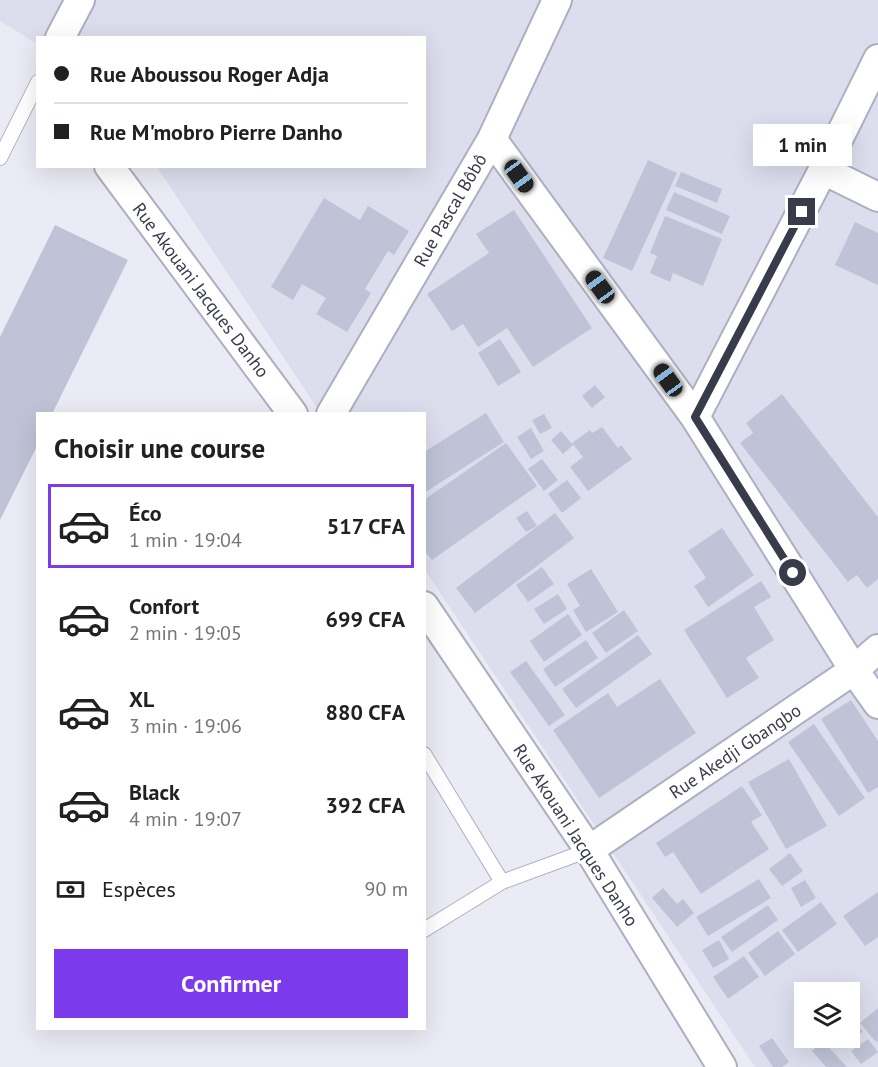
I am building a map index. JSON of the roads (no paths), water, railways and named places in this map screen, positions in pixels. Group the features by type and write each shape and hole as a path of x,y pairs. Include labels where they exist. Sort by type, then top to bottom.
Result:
{"street":[{"path":"61,36 80,0"},
{"name":"Rue Pascal Bôbô","path":"332,412 492,139 557,0"},
{"path":"695,417 878,59"},
{"path":"492,139 695,417 854,670 878,704"},
{"name":"Rue Akouani Jacques Danho","path":"110,168 291,412"},
{"path":"823,170 878,197"},
{"name":"Rue Akouani Jacques Danho","path":"426,609 589,850 722,1067"},
{"name":"Rue Akedji Gbangbo","path":"589,850 854,670 878,649"}],"lane":[{"path":"0,158 36,86"},
{"path":"426,757 502,882"},
{"path":"426,929 502,882 589,850"}]}
